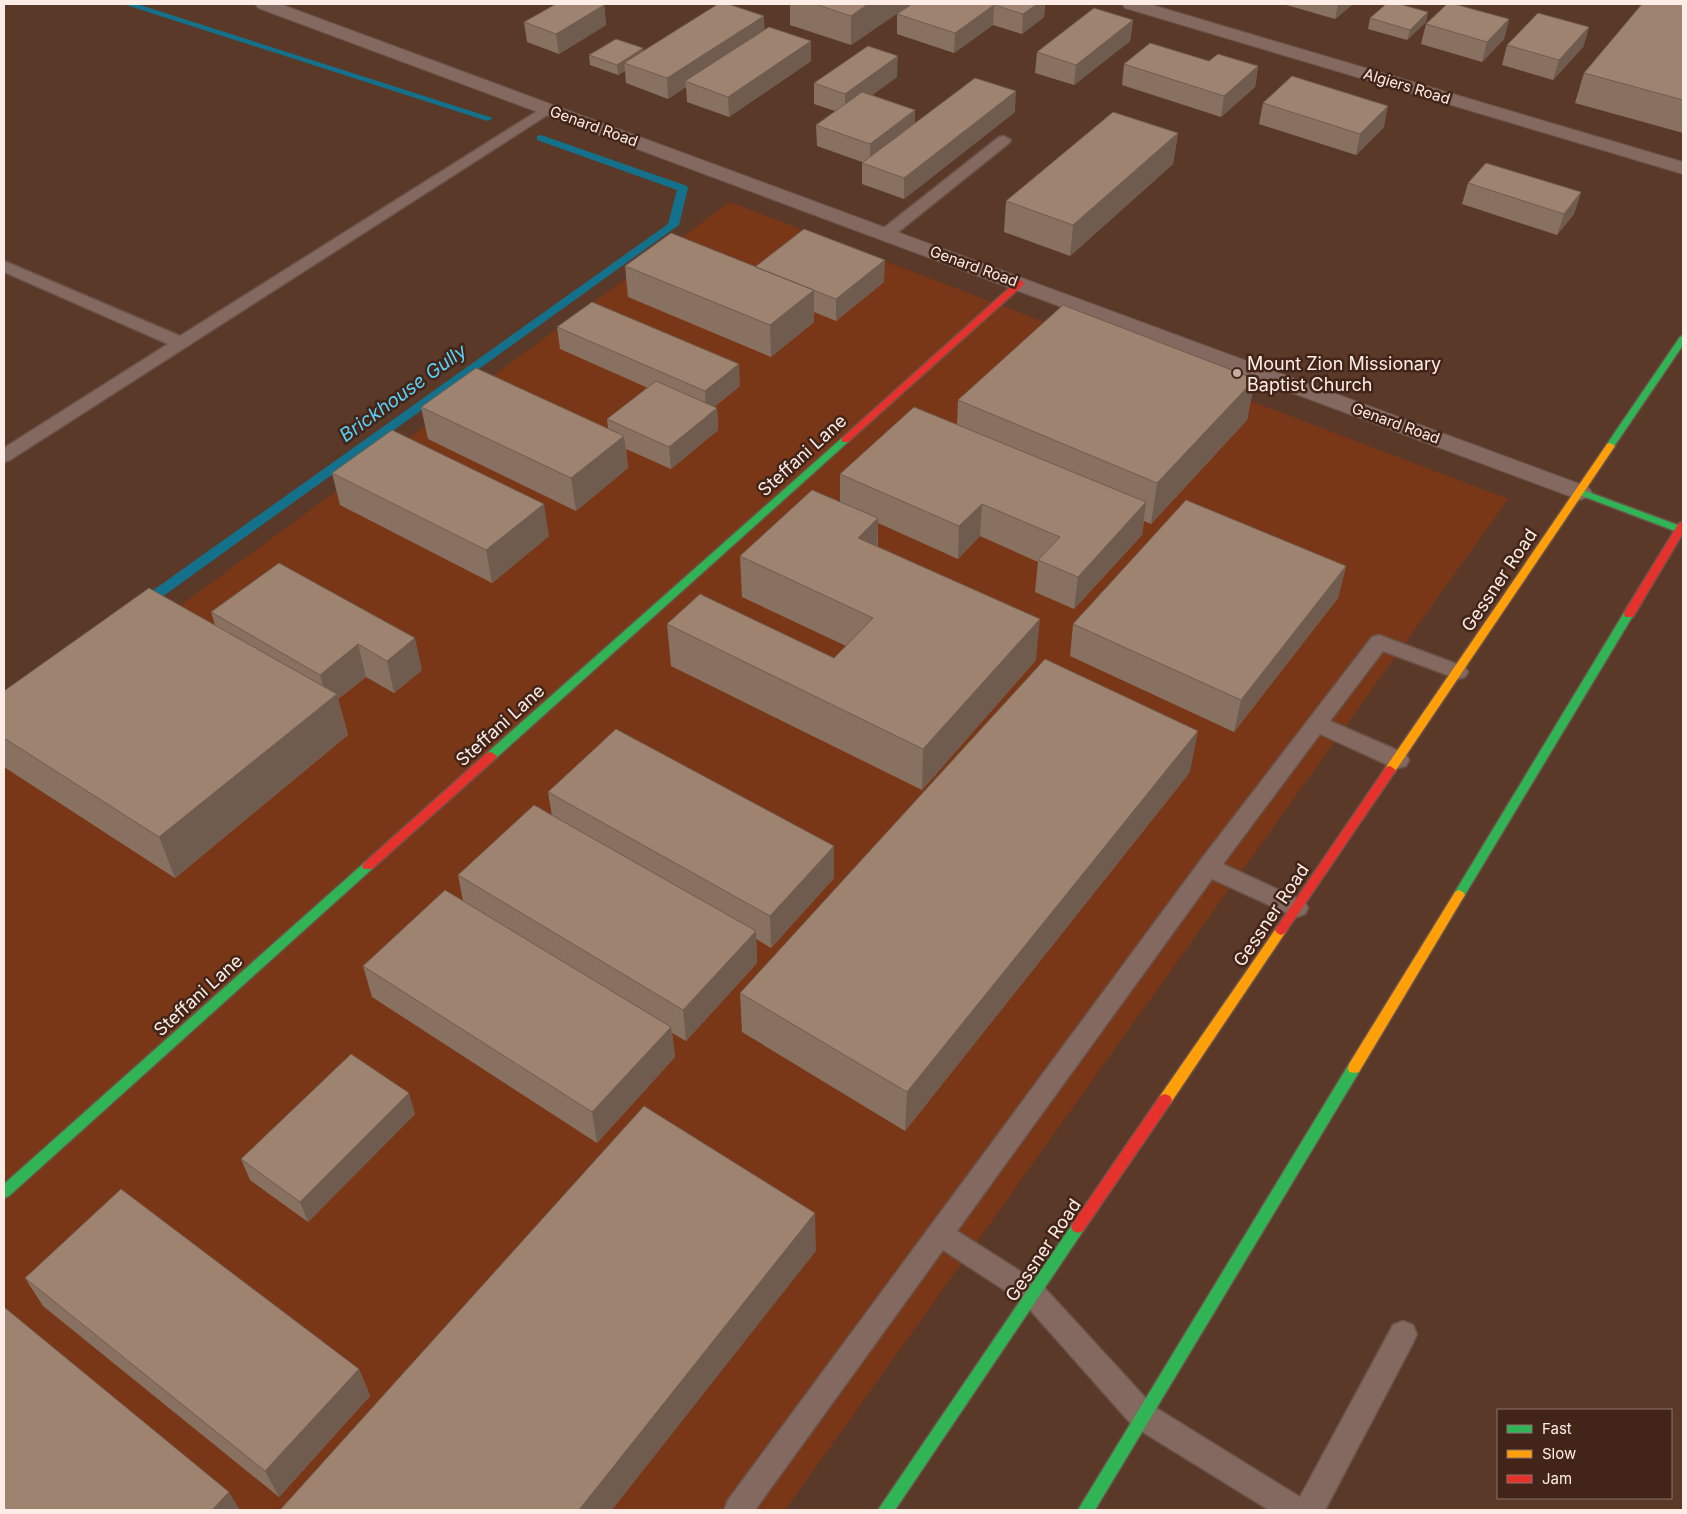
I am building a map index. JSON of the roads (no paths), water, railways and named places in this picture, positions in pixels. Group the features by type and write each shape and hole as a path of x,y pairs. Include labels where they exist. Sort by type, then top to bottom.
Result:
{"main road":[{"name":"Steffani Lane","path":"4,1192 1020,283"},
{"name":"Gessner Road","path":"886,1510 1683,339"},
{"name":"Genard Road","path":"1580,492 1682,529"},
{"path":"1086,1510 1682,529"}],"street":[{"name":"Genard Road","path":"264,4 1580,492"},
{"name":"Algiers Road","path":"1131,4 1683,168"}],"lane":[{"path":"4,456 547,108"},
{"path":"886,234 1004,140"},
{"path":"4,266 181,343"},
{"path":"738,1510 1208,867 1379,642 1458,672"},
{"path":"1317,724 1398,760"},
{"path":"1208,867 1297,908"},
{"path":"940,1234 1034,1294 1143,1416 1295,1510"},
{"path":"1309,1510 1403,1334"}],"waterway":[{"name":"Brickhouse Gully","path":"128,4 488,118"},
{"name":"Brickhouse Gully","path":"143,604 673,225 683,188 541,138"}],"place":[{"name":"Mount Zion Missionary Baptist Church","path":"1237,373"}]}
